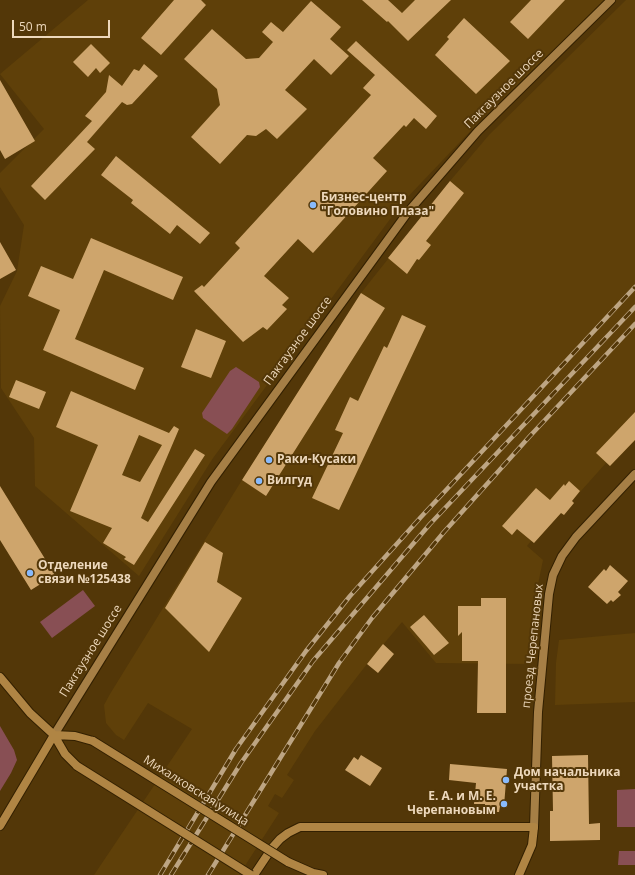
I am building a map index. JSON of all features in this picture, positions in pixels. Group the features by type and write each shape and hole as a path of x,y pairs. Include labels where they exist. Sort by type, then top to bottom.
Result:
{"main road":[{"path":"0,677 30,713 54,735 65,754 77,766 251,875"},
{"path":"0,826 54,735"},
{"name":"Михалковская улица","path":"54,735 75,736 93,741 288,862 313,873 323,875"},
{"path":"254,875 272,848 280,839 288,832 300,827 534,827"},
{"name":"проезд Черепановых","path":"519,875 532,845 534,827"}],"street":[{"name":"Пакгаузное шоссе","path":"54,735 211,482 408,212 478,131 611,0"},
{"name":"проезд Черепановых","path":"534,827 538,712 549,594 553,575 562,556 576,537 635,474"}],"shaded area":[{"path":"88,0 605,0 480,121 402,203 213,458 139,576 35,486 34,438 1,388 0,306 17,271 24,225 0,187 0,173 44,129 0,74"},
{"path":"626,0 635,0 635,440 610,466 606,463 572,501 574,503 564,515 561,513 534,543 531,541 527,546 543,560 536,594 531,664 436,663 402,622 315,731 287,775 294,780 282,798 275,794 268,806 279,813 239,875 94,875 192,729 148,703 124,740 116,735 106,723 104,705 110,694 242,480 361,293 450,181 489,135"},
{"path":"236,367 259,382 260,387 232,429 227,434 203,418 202,413 230,371"},
{"path":"83,590 95,606 52,638 40,622"},
{"path":"635,633 635,702 555,705 556,663 559,640"},
{"path":"0,726 14,750 17,760 0,791"},
{"path":"635,789 635,827 617,827 617,790"},
{"path":"619,851 635,851 635,865 618,865"}],"building":[{"path":"174,0 201,0 206,5 161,55 141,38"},
{"path":"362,0 388,0 402,13 415,0 451,0 408,41 388,21 387,22"},
{"path":"531,0 565,0 528,39 510,22"},
{"path":"311,1 341,27 330,39 349,56 331,75 314,59 285,90 307,109 277,139 266,129 256,136 247,135 220,164 191,137 220,105 217,89 184,59 212,29 246,59 259,58 273,42 262,32 271,22 283,32"},
{"path":"464,18 510,61 476,94 435,55 449,39 447,37"},
{"name":"Бизнес-центр \"Головино Плаза\"","path":"356,41 437,116 426,129 414,118 406,127 404,125 373,158 387,171 313,253 298,239 264,276 289,298 282,305 287,309 267,330 263,327 243,342 194,291 202,285 204,287 240,248 235,243 371,95 363,88 375,75 347,50"},
{"path":"91,44 110,63 100,73 96,68 88,77 73,62"},
{"path":"144,64 158,76 132,104 127,105 122,102 87,142 95,149 45,200 31,186 92,121 85,116 106,92 109,75 122,86 134,69 139,71"},
{"path":"0,80 35,141 5,159 0,150"},
{"path":"116,156 210,233 200,244 177,225 170,234 131,203 133,200 101,175"},
{"path":"450,181 464,193 426,241 431,245 419,260 417,259 407,274 388,258"},
{"path":"91,238 183,277 173,300 104,270 75,339 144,368 135,390 43,350 60,310 28,296 41,266 73,279"},
{"path":"0,242 16,270 0,279"},
{"path":"361,293 385,308 266,496 242,480"},
{"path":"402,315 426,326 339,510 312,498 343,433 335,430 350,397 358,401 384,346 387,348"},
{"path":"196,329 226,341 211,378 181,367"},
{"path":"16,380 46,392 39,409 9,397"},
{"path":"71,391 169,433 174,426 179,429 141,518 148,522 195,449 205,455 134,565 124,559 126,557 103,543 112,528 70,511 98,445 56,427","holes":["139,435 162,445 140,482 122,475"]},
{"path":"635,412 635,440 610,466 596,453"},
{"path":"569,481 580,491 572,501 574,503 564,515 561,513 534,543 517,529 512,535 502,526 536,488 550,500 564,484 565,486"},
{"path":"0,486 55,575 31,590 0,540"},
{"path":"205,542 223,553 217,582 242,598 209,652 165,608"},
{"path":"610,565 628,581 618,592 621,595 613,602 611,600 607,604 588,587 604,569 606,571"},
{"path":"481,598 506,598 506,713 477,713 478,661 462,661 462,632 458,636 458,606 481,606"},
{"path":"424,615 449,643 434,655 410,627"},
{"path":"383,644 394,654 378,673 367,664"},
{"path":"361,755 382,768 370,786 345,770 354,757 358,760"},
{"path":"588,755 589,824 600,823 600,840 550,841 550,811 553,811 552,756"},
{"path":"450,764 507,769 504,806 500,806 499,812 485,812 485,804 474,804 476,783 449,780"}],"railway":[{"path":"160,875 236,749 306,651 350,596 421,517 635,287"},
{"path":"171,875 241,763 313,661 430,524 635,307"},
{"path":"208,875 339,663 372,618 444,532 530,436 635,324"}],"place":[{"name":"Бизнес-центр \"Головино Плаза\"","path":"313,205"},
{"name":"Раки-Кусаки","path":"269,460"},
{"name":"Вилгуд","path":"259,481"},
{"name":"Отделение связи №125438","path":"30,573"},
{"name":"Дом начальника участка","path":"506,780"},
{"name":"Е. А. и М. Е. Черепановым","path":"504,804"}]}
